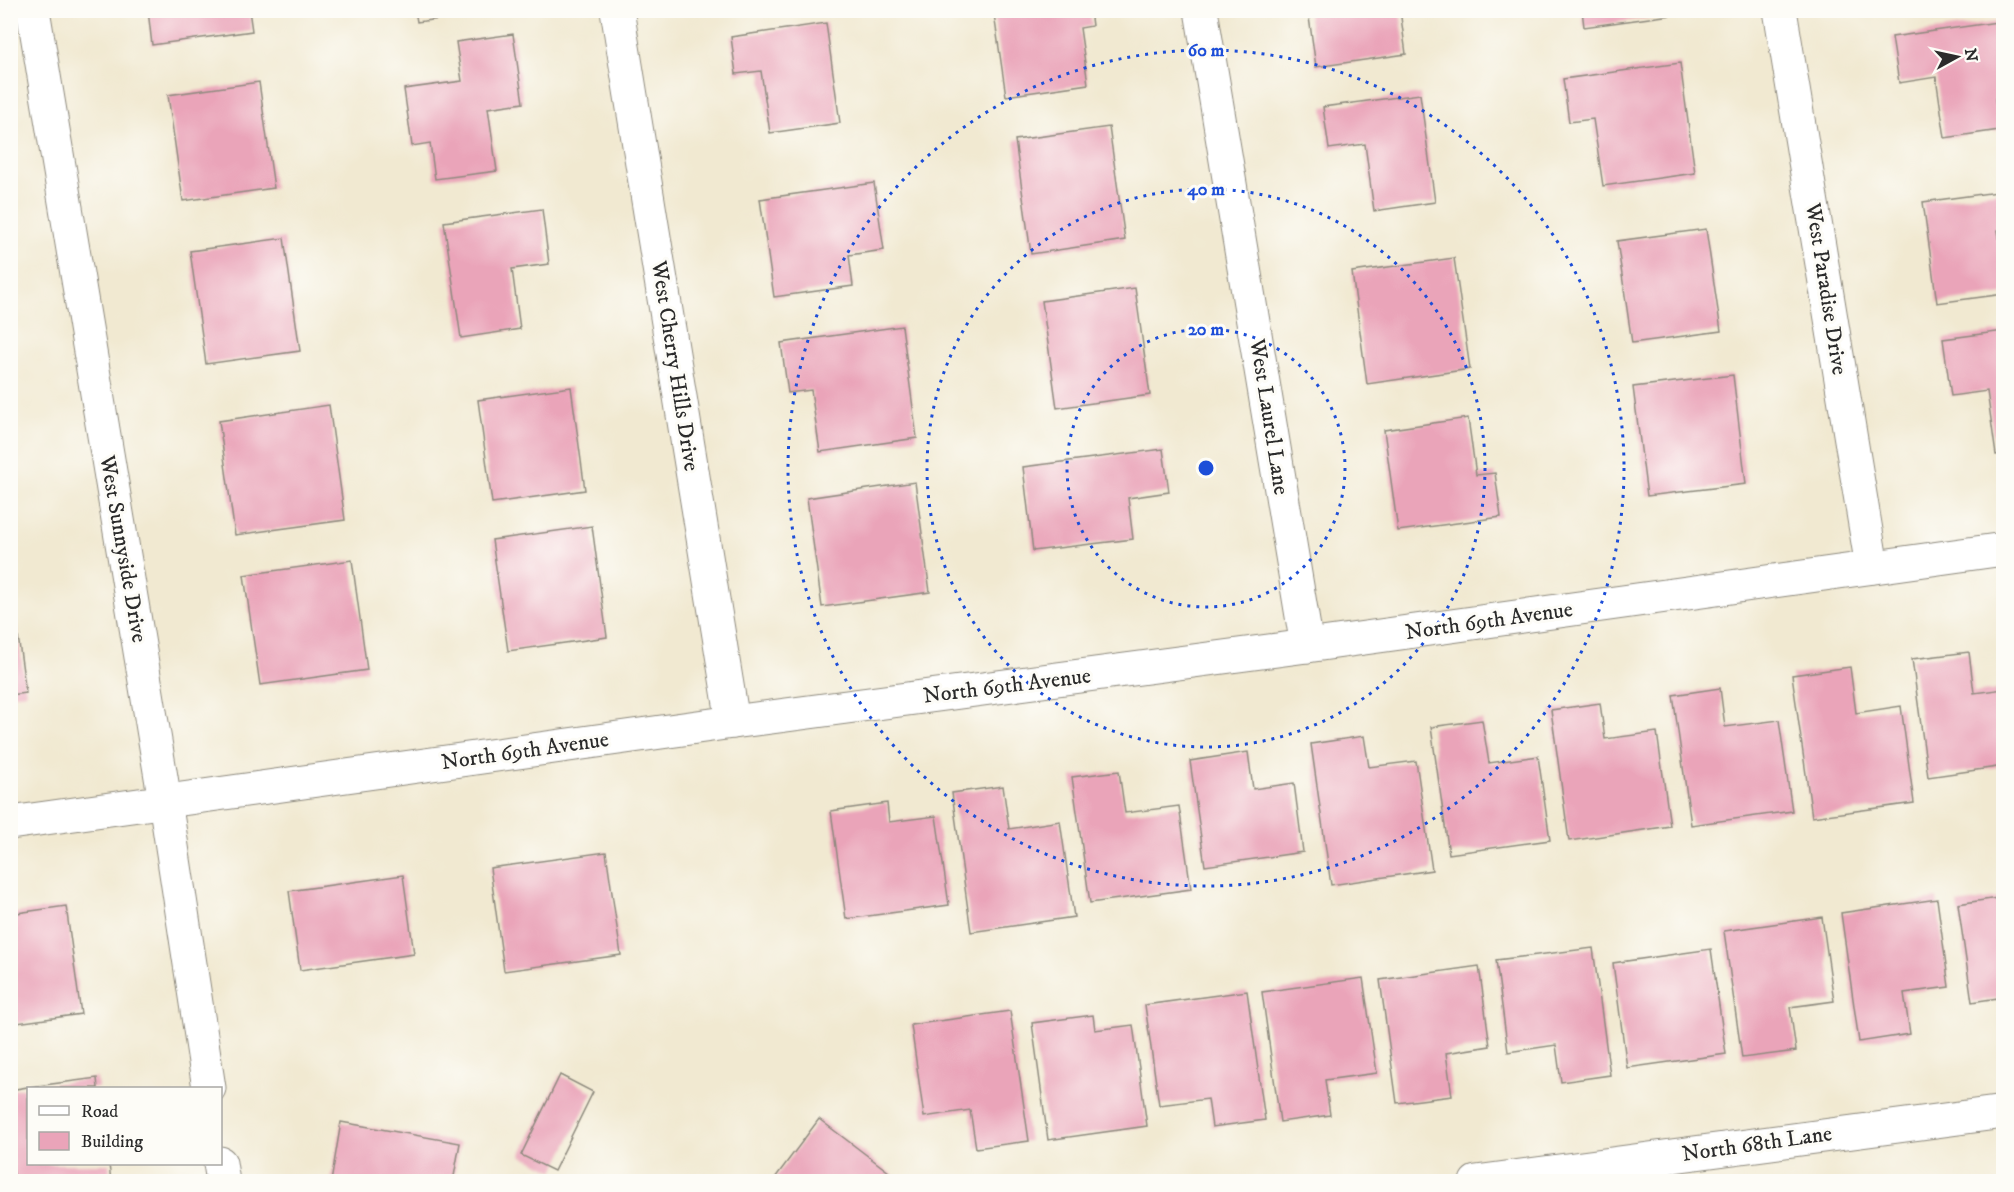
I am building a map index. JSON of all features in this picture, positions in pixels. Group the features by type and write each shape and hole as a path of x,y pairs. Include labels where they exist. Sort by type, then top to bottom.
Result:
{"street":[{"name":"West Sunnyside Drive","path":"33,10 165,801 209,1087"},
{"name":"West Cherry Hills Drive","path":"616,10 733,722"},
{"name":"West Laurel Lane","path":"1201,10 1307,646"},
{"name":"West Paradise Drive","path":"1780,10 1872,567"},
{"name":"North 69th Avenue","path":"10,823 2004,549"},
{"name":"North 68th Lane","path":"1476,1182 2004,1112"},
{"path":"220,1165 223,1182"}],"building":[{"path":"148,10 249,10 252,31 152,45"},
{"path":"415,10 495,10 495,12 417,22"},
{"path":"1021,10 1090,10 1092,26 1080,28 1088,84 1006,96 994,14"},
{"path":"1308,10 1400,10 1406,54 1316,67"},
{"path":"1582,10 1671,10 1671,15 1584,27"},
{"path":"2004,21 2004,98 1995,99 1999,130 1945,138 1936,77 1899,83 1892,37"},
{"path":"826,23 840,123 770,133 761,71 736,74 731,37"},
{"path":"513,34 523,103 488,108 497,171 435,179 430,143 412,146 404,89 462,81 456,42"},
{"path":"1680,63 1695,173 1603,186 1593,119 1569,122 1563,79"},
{"path":"259,82 274,188 183,201 168,95"},
{"path":"1420,94 1435,202 1374,211 1365,144 1329,149 1323,107"},
{"path":"1109,127 1125,240 1031,254 1015,140"},
{"path":"874,183 884,250 849,255 853,286 774,297 760,199"},
{"path":"2004,191 2004,229 1998,230 2004,272 2004,294 1937,303 1923,202"},
{"path":"542,209 549,264 512,269 520,329 461,338 444,222"},
{"path":"1706,229 1721,331 1632,343 1617,241"},
{"path":"284,238 300,351 206,364 190,251"},
{"path":"1454,258 1470,369 1367,384 1352,272"},
{"path":"1135,288 1150,395 1057,408 1042,301"},
{"path":"902,326 917,438 820,452 811,390 788,393 781,343"},
{"path":"2004,331 2004,454 1996,455 1987,391 1951,396 1943,339"},
{"path":"1733,375 1746,484 1647,496 1633,387"},
{"path":"571,387 585,490 492,503 478,400"},
{"path":"329,405 345,520 235,535 219,421"},
{"path":"1468,418 1476,475 1495,473 1501,517 1398,531 1384,430"},
{"path":"1163,449 1169,492 1128,498 1133,539 1033,551 1023,467"},
{"path":"915,482 930,592 822,607 807,498"},
{"path":"592,526 607,637 508,651 492,540"},
{"path":"352,560 367,670 260,685 244,575"},
{"path":"14,607 26,693 10,695 10,608"},
{"path":"1969,652 1974,693 2004,689 2004,766 1928,777 1912,659"},
{"path":"1850,667 1856,713 1901,706 1914,803 1812,817 1792,675"},
{"path":"1720,688 1725,727 1779,720 1792,811 1691,825 1673,695"},
{"path":"1600,703 1605,739 1657,732 1670,826 1569,841 1551,710"},
{"path":"1482,720 1489,763 1538,756 1550,840 1449,854 1431,727"},
{"path":"1364,736 1369,767 1416,761 1432,870 1331,885 1311,744"},
{"path":"1248,752 1253,789 1294,783 1303,852 1205,866 1190,761"},
{"path":"1119,771 1125,813 1179,806 1191,889 1090,903 1072,777"},
{"path":"1003,786 1009,829 1060,821 1074,917 971,932 952,793"},
{"path":"887,803 889,822 936,816 949,905 846,919 831,811"},
{"path":"606,852 621,955 504,971 490,868"},
{"path":"403,875 414,954 300,970 289,891"},
{"path":"2004,897 2004,997 1972,1002 1958,904"},
{"path":"1937,899 1949,987 1904,993 1910,1034 1859,1042 1841,913"},
{"path":"66,906 81,1014 10,1024 10,914"},
{"path":"1822,917 1834,1001 1790,1007 1796,1051 1742,1058 1724,931"},
{"path":"1593,948 1610,1075 1561,1082 1556,1045 1508,1052 1496,960"},
{"path":"1711,949 1726,1054 1627,1068 1613,963"},
{"path":"1479,966 1490,1046 1446,1053 1452,1096 1397,1103 1380,980"},
{"path":"1363,978 1377,1073 1325,1080 1330,1115 1280,1122 1262,992"},
{"path":"1247,991 1265,1120 1212,1127 1208,1099 1159,1105 1145,1005"},
{"path":"1010,1011 1029,1141 976,1148 970,1110 924,1117 911,1025"},
{"path":"1093,1015 1095,1030 1133,1025 1147,1126 1048,1140 1032,1023"},
{"path":"560,1075 593,1092 554,1171 521,1155"},
{"path":"97,1078 98,1087 29,1087"},
{"path":"27,1087 27,1165 109,1165 111,1182 15,1182 10,1146 10,1090"},
{"path":"819,1119 902,1182 772,1182"},
{"path":"341,1122 460,1143 453,1182 331,1182"}]}
